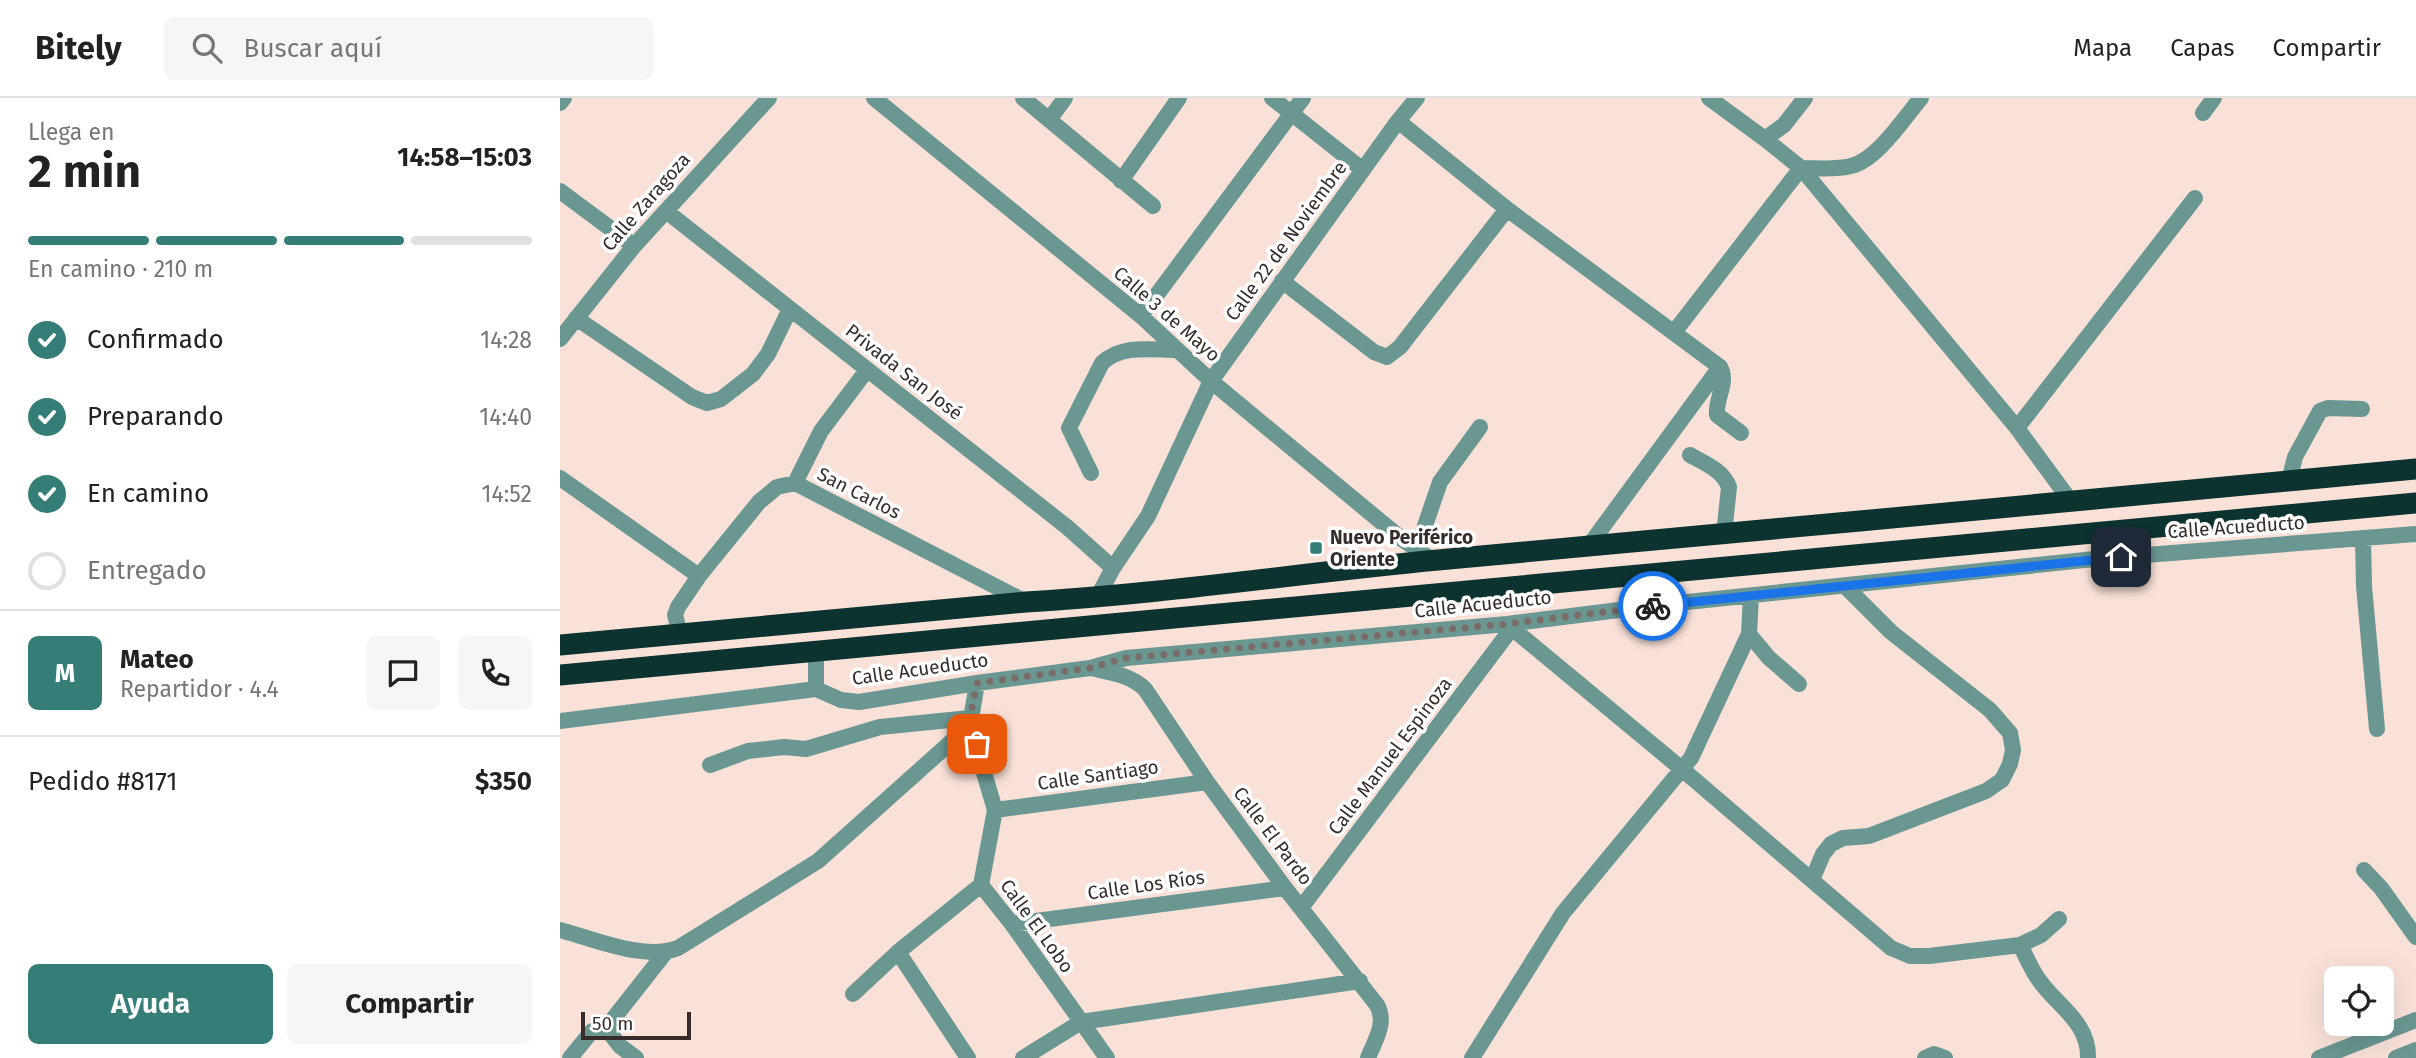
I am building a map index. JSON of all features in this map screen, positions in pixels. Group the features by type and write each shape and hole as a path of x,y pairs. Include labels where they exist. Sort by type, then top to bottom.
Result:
{"highway":[{"path":"560,645 1097,598 1425,555 1588,547 2072,503 2416,468"},
{"path":"560,675 2416,503"}],"street":[{"path":"560,103 564,98"},
{"name":"Calle Zaragoza","path":"566,327 634,246 769,98"},
{"name":"Calle 3 de Mayo","path":"874,98 1141,316 1212,381 1425,555"},
{"path":"1023,98 1153,206"},
{"path":"1049,120 1065,98"},
{"path":"1121,181 1180,98"},
{"path":"1272,98 1363,170"},
{"path":"1141,316 1303,98"},
{"name":"Calle 22 de Noviembre","path":"1097,598 1113,568 1148,516 1212,381 1417,98"},
{"path":"1709,98 1801,168 2017,428 2072,503"},
{"path":"1765,139 1784,125 1805,98"},
{"path":"1801,168 1851,166 1867,159 1885,142 1921,98"},
{"path":"2203,113 2214,98"},
{"path":"1398,121 1507,209 1675,331 1720,367 1724,380 1717,415 1741,433"},
{"path":"1675,331 1801,168"},
{"path":"560,191 634,246"},
{"path":"2017,428 2195,198"},
{"path":"1282,281 1374,352 1387,357 1400,347 1507,209"},
{"name":"Privada San José","path":"666,211 1067,527 1113,568"},
{"path":"566,327 692,397 707,402 721,399 762,365 790,309"},
{"path":"1091,473 1069,428 1102,363 1122,350 1177,349"},
{"path":"1588,547 1720,367"},
{"path":"795,483 821,431 867,370"},
{"path":"2289,481 2295,457 2320,411 2328,408 2362,409"},
{"path":"1425,555 1440,482 1480,427"},
{"path":"1690,455 1719,472 1726,480 1728,487 1724,534"},
{"path":"560,478 699,576"},
{"name":"San Carlos","path":"680,634 675,615 699,576 759,502 777,487 795,483 1026,603"},
{"path":"2094,559 2096,533"},
{"name":"Calle Acueducto","path":"560,721 816,689 841,699 859,702 1090,668 1126,658 1509,626 1751,596 2094,559 2416,534"},
{"path":"2363,538 2364,586 2376,729"},
{"path":"1812,880 1823,854 1831,844 1843,838 1869,836 1986,792 2002,780 2013,750 2010,733 1990,710 1891,632 1844,586"},
{"path":"1472,1058 1563,913 1691,758 1749,634 1751,596"},
{"path":"1509,626 1891,948 1910,956 1929,956 2020,945 2041,935 2059,919"},
{"name":"Calle Manuel Espinoza","path":"1301,908 1509,626"},
{"path":"1749,634 1769,658 1799,684"},
{"path":"816,651 816,689"},
{"name":"Calle El Pardo","path":"1090,668 1120,674 1137,681 1145,689 1207,782 1285,888 1360,981 1382,1014 1382,1024 1368,1058"},
{"name":"Calle El Lobo","path":"977,683 970,722 995,810 981,886 1012,924 1107,1058"},
{"path":"710,765 748,751 784,747 806,749 880,727 970,722"},
{"path":"560,930 635,950 665,953 678,948 818,861 970,722"},
{"name":"Calle Santiago","path":"995,810 1207,782"},
{"path":"2364,870 2381,888 2416,937"},
{"path":"853,994 898,953 981,886"},
{"name":"Calle Los Ríos","path":"1012,924 1285,888"},
{"path":"2020,945 2038,979 2082,1027 2088,1044 2088,1058"},
{"path":"570,1058 592,1031 606,1028 665,953"},
{"path":"898,953 968,1058"},
{"path":"1023,1058 1081,1022 1360,981"},
{"path":"2319,1058 2349,1053 2416,1020"},
{"path":"606,1028 620,1046 636,1058"},
{"path":"2396,1058 2416,1050"},
{"path":"1925,1058 1934,1054 1945,1058"}],"way so far":[{"path":"977,744 970,725 977,683 1090,668 1126,658 1507,624 1653,606"}],"place":[{"name":"Nuevo Periférico Oriente","path":"1316,548"}],"route":[{"path":"1653,606 2121,557"}]}
